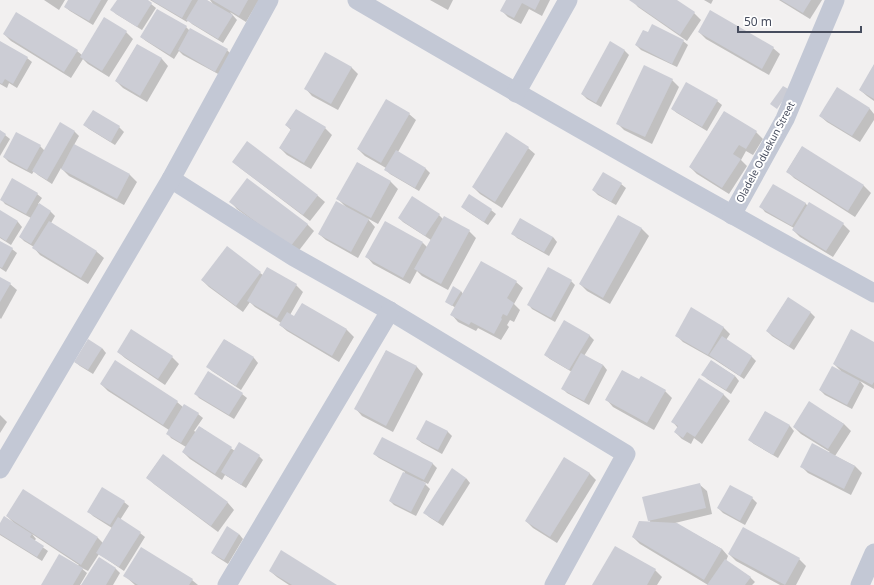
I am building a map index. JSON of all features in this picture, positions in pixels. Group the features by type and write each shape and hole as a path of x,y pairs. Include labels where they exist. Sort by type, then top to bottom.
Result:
{"street":[{"path":"0,469 171,179 269,0"},
{"path":"357,0 516,93 732,216 874,293"},
{"path":"516,93 568,0"},
{"name":"Oladele Oduekun Street","path":"732,216 785,119 835,0"},
{"path":"171,179 294,257 390,311 626,454 554,585"},
{"path":"227,585 390,311"},
{"path":"860,585 874,553"}],"building":[{"path":"68,0 101,0 89,21 64,7"},
{"path":"117,0 148,0 152,3 137,27 110,10"},
{"path":"151,0 192,0 182,18"},
{"path":"198,0 207,0 233,15 218,39 186,20"},
{"path":"212,0 248,0 239,16"},
{"path":"506,0 540,0 535,10 522,3 514,18 500,11"},
{"path":"629,0 677,0 695,12 680,35"},
{"path":"781,0 811,0 803,13"},
{"path":"157,9 187,26 170,55 140,37"},
{"path":"710,10 774,47 762,69 698,32"},
{"path":"16,12 78,50 64,72 3,34"},
{"path":"104,17 127,31 102,71 80,57"},
{"path":"652,24 684,40 672,64 635,45 643,30 648,32"},
{"path":"190,28 228,49 215,72 178,50"},
{"path":"0,41 28,57 13,84 5,79 2,84 0,83"},
{"path":"610,41 625,50 596,103 581,94"},
{"path":"137,44 162,58 140,96 115,81"},
{"path":"325,52 352,67 331,104 304,89"},
{"path":"874,64 874,99 859,90"},
{"path":"644,65 673,79 645,137 616,124"},
{"path":"686,82 718,100 702,127 671,109"},
{"path":"783,86 790,90 777,109 770,104"},
{"path":"837,87 870,108 852,136 819,116"},
{"path":"386,99 410,113 381,163 357,149"},
{"path":"296,109 326,127 304,163 279,148 291,129 285,125"},
{"path":"93,110 120,126 111,142 83,125"},
{"path":"724,111 757,131 746,149 739,145 733,154 741,159 722,188 689,167"},
{"path":"60,122 75,131 47,180 32,171"},
{"path":"0,130 6,134 0,144"},
{"path":"16,132 41,145 27,170 3,157"},
{"path":"506,132 529,147 495,202 472,187"},
{"path":"247,141 318,195 303,215 232,162"},
{"path":"74,144 130,174 117,199 61,169"},
{"path":"802,146 864,185 848,211 786,172"},
{"path":"396,150 426,168 415,188 384,170"},
{"path":"357,162 391,181 371,218 336,199"},
{"path":"603,172 622,183 611,202 592,190"},
{"path":"12,178 38,193 26,214 0,200"},
{"path":"247,178 308,224 290,247 229,202"},
{"path":"773,184 806,203 792,226 759,207"},
{"path":"469,194 492,209 484,222 461,207"},
{"path":"412,196 440,214 425,236 398,218"},
{"path":"336,201 369,219 351,252 318,234"},
{"path":"809,202 844,223 826,251 792,230"},
{"path":"39,203 51,211 31,244 19,237"},
{"path":"0,210 18,221 6,241 0,237"},
{"path":"618,215 642,228 603,298 579,284"},
{"path":"444,216 470,230 441,284 414,269"},
{"path":"520,218 553,237 544,252 511,234"},
{"path":"49,221 97,251 81,278 32,248"},
{"path":"385,221 423,242 403,278 365,257"},
{"path":"0,241 13,248 2,268 0,267"},
{"path":"227,246 261,272 236,306 201,280"},
{"path":"481,261 517,281 507,298 514,303 507,316 503,314 494,334 471,322 469,325 450,315"},
{"path":"267,267 297,284 277,318 247,301"},
{"path":"548,267 572,280 551,318 527,305"},
{"path":"0,277 11,283 0,302"},
{"path":"453,286 461,291 452,306 445,302"},
{"path":"788,297 811,312 789,346 766,331"},
{"path":"302,303 347,329 332,356 279,325 287,312 294,316"},
{"path":"691,307 724,327 708,355 675,336"},
{"path":"564,320 590,335 569,370 544,355"},
{"path":"131,329 173,356 158,379 117,352"},
{"path":"851,329 874,342 874,382 872,385 833,364"},
{"path":"722,336 752,356 740,376 709,355"},
{"path":"88,339 102,348 88,370 74,362"},
{"path":"224,339 254,357 236,386 206,367"},
{"path":"386,350 417,366 386,426 354,409"},
{"path":"581,353 603,365 584,401 561,389"},
{"path":"115,360 178,401 163,425 100,384"},
{"path":"711,360 735,376 726,390 701,375"},
{"path":"832,366 860,381 847,405 819,390"},
{"path":"622,370 639,379 641,376 666,390 647,423 605,400"},
{"path":"208,371 243,393 229,415 194,394"},
{"path":"699,378 724,394 695,437 687,432 683,438 674,432 678,426 671,422"},
{"path":"809,401 844,424 828,449 793,427"},
{"path":"184,404 199,413 181,443 166,434"},
{"path":"765,411 790,425 773,455 748,440"},
{"path":"426,420 448,431 438,450 416,439"},
{"path":"199,426 232,447 215,474 182,452"},
{"path":"382,437 433,463 424,480 373,454"},
{"path":"239,442 260,455 241,485 221,472"},
{"path":"812,443 855,466 844,489 800,467"},
{"path":"163,454 228,502 211,526 146,478"},
{"path":"564,457 590,473 550,537 525,521"},
{"path":"452,468 466,478 438,522 423,513"},
{"path":"403,472 426,483 411,512 389,501"},
{"path":"700,483 706,508 648,521 642,497"},
{"path":"730,485 753,497 740,521 717,508"},
{"path":"102,487 125,501 110,525 87,512"},
{"path":"23,489 98,537 81,565 6,516"},
{"path":"4,516 32,534 30,537 44,546 37,557 0,534 0,523"},
{"path":"118,517 141,532 119,567 96,553"},
{"path":"639,521 677,523 722,549 704,580 632,537"},
{"path":"227,526 239,534 224,560 211,553"},
{"path":"743,527 800,558 785,585 728,554"},
{"path":"615,546 656,569 647,585 592,585"},
{"path":"141,547 193,579 189,585 138,585 123,576"},
{"path":"281,550 337,585 292,585 269,571"},
{"path":"59,554 83,568 73,585 41,585"},
{"path":"99,557 116,568 106,585 81,585"},
{"path":"725,559 751,577 745,585 707,585"}]}
